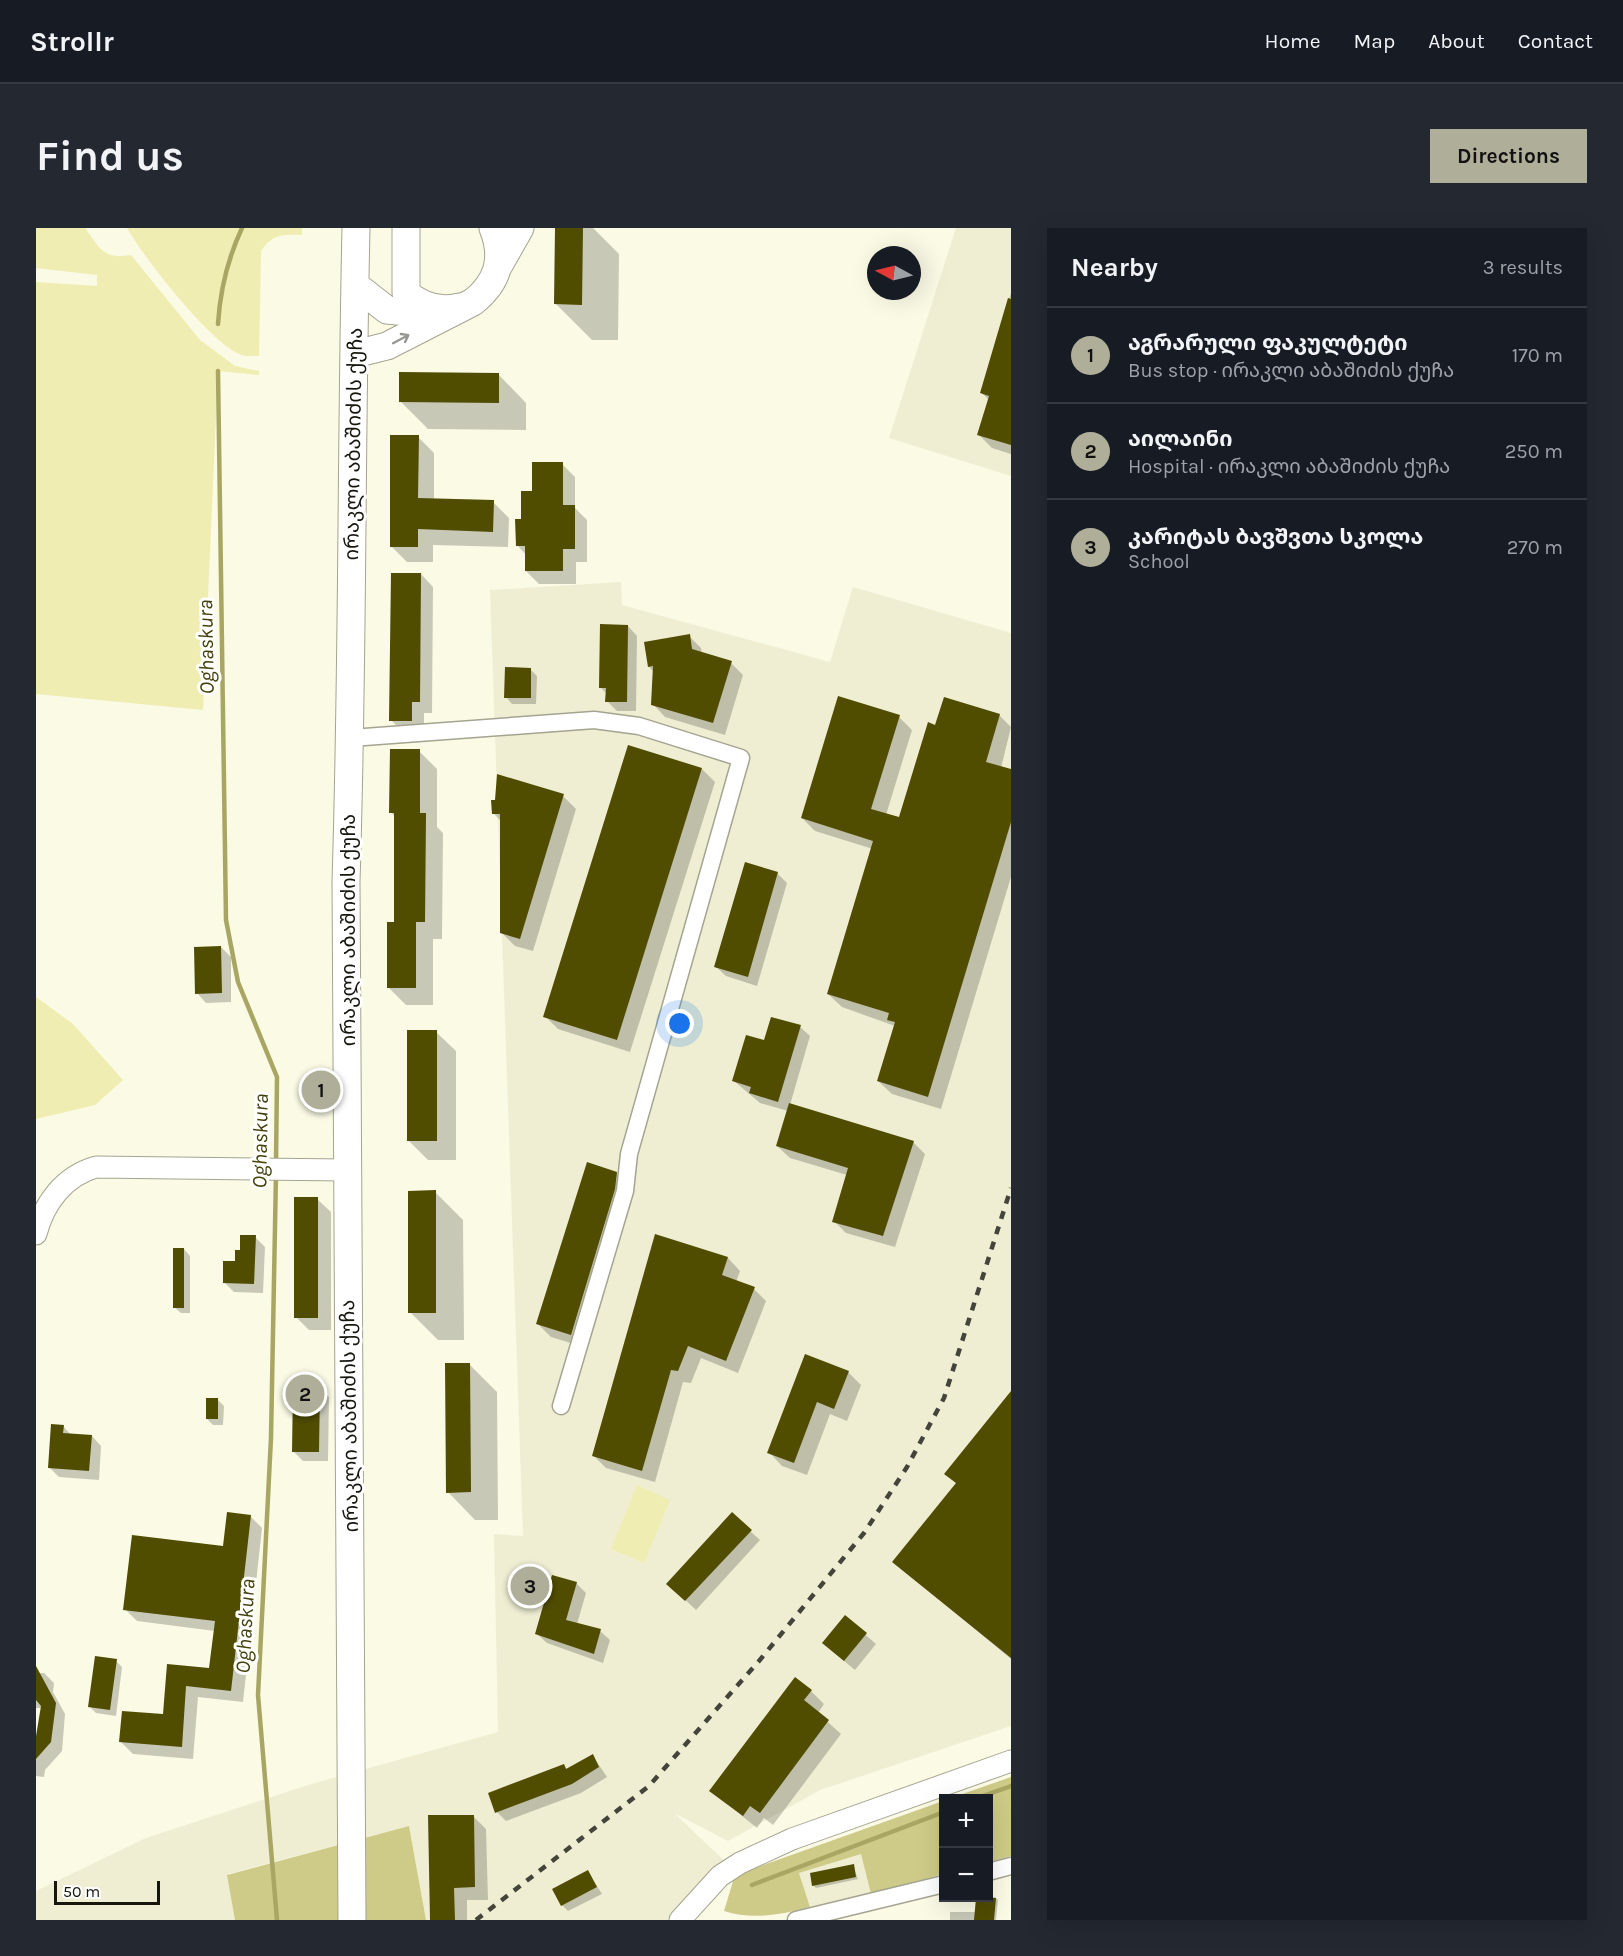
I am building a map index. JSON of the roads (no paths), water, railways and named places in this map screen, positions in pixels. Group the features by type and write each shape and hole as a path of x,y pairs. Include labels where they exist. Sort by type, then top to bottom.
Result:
{"main road":[{"name":"ირაკლი აბაშიძის ქუჩა","path":"352,1920 346,881 351,738 350,569 356,354 356,228"},
{"path":"406,228 406,293 417,302 433,308 455,311"},
{"path":"493,228 499,244 499,265"},
{"path":"356,354 387,346 455,311 485,292 520,228"},
{"path":"355,285 387,310 455,311"}],"street":[{"path":"351,738 594,720 639,726 741,758 629,1154 626,1191 561,1406"},
{"path":"36,1234 51,1199 82,1171 121,1165 347,1170"},
{"path":"680,1920 720,1876 740,1863 792,1839 1011,1761"},
{"path":"993,1871 1011,1866"},
{"path":"796,1920 939,1885"}],"waterway":[{"name":"Oghaskura","path":"218,324 226,275 242,228"},
{"name":"Oghaskura","path":"218,371 226,920 238,982 277,1077 276,1163"},
{"name":"Oghaskura","path":"276,1174 271,1438 258,1695 277,1920"},
{"path":"988,1794 1011,1786"},
{"path":"752,1885 939,1814"}],"railway":[{"path":"476,1920 649,1786 759,1661 864,1533 907,1467 944,1398 1011,1188"}],"place":[{"name":"აგრარული ფაკულტეტი","path":"321,1090"},
{"name":"აილაინი","path":"305,1394"},
{"name":"კარიტას ბავშვთა სკოლა","path":"530,1586"}]}
